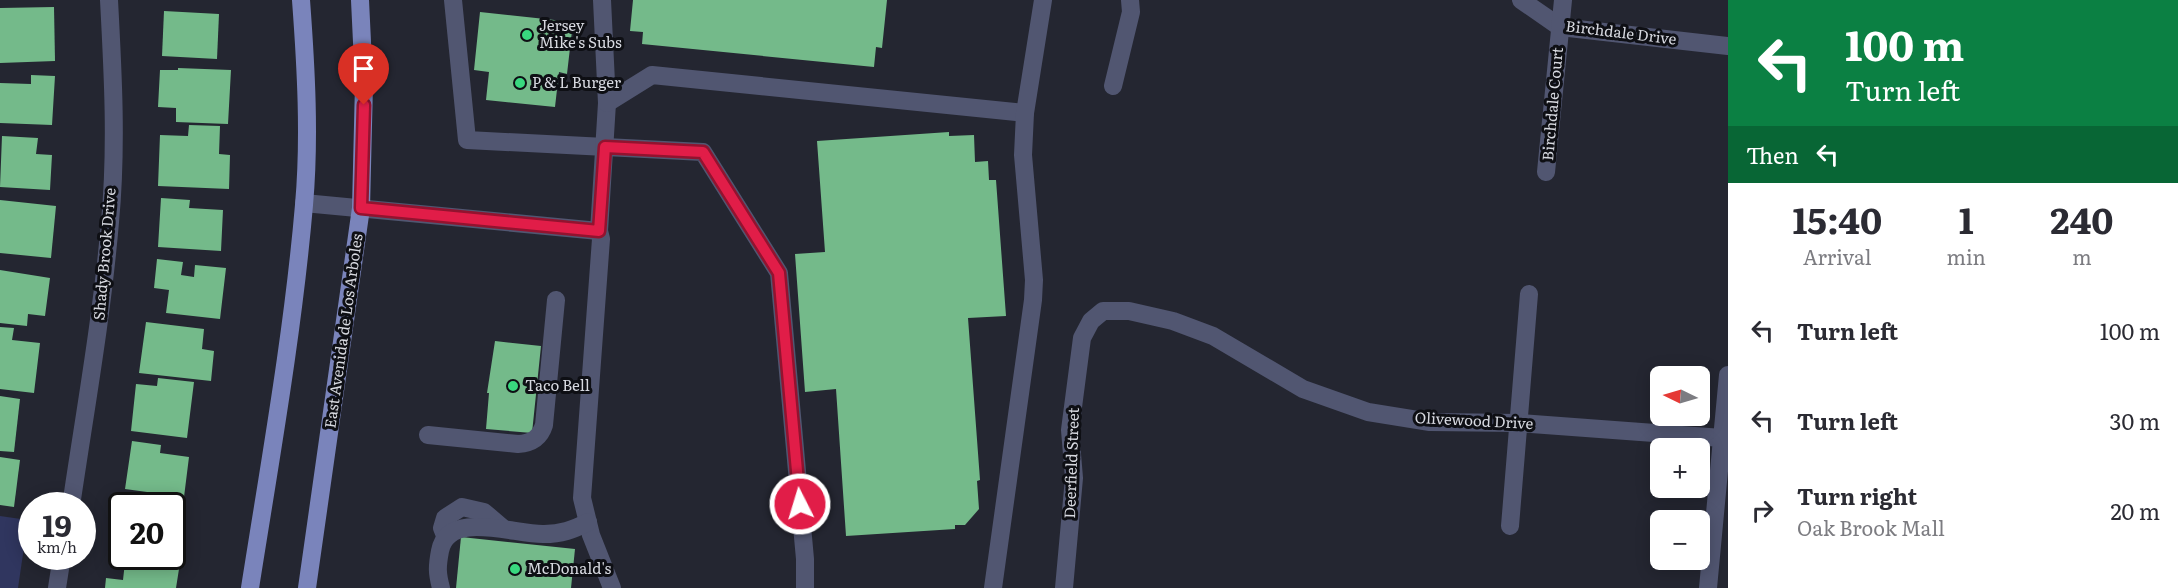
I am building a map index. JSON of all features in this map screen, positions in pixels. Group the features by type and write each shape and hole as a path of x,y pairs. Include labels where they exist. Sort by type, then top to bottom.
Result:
{"main road":[{"path":"250,588 286,358 304,203 306,81 301,0"},
{"name":"East Avenida de Los Arboles","path":"307,588 361,208 364,84 360,0"}],"street":[{"name":"Shady Brook Drive","path":"72,492 100,321 110,221 115,117 110,0"},
{"path":"453,0 467,140 703,152 779,273 804,548 805,588"},
{"path":"602,0 607,103 599,231 601,239 582,498 588,522 612,588"},
{"path":"993,588 1033,300 1034,280 1023,154 1025,112 1043,0"},
{"path":"1113,86 1131,12 1130,0"},
{"name":"Birchdale Drive","path":"1521,0 1560,27 1728,46"},
{"name":"Birchdale Court","path":"1546,172 1563,0"},
{"path":"607,103 652,75 1025,112"},
{"path":"304,203 599,231"},
{"path":"1510,526 1529,294"},
{"path":"428,435 518,444 528,443 537,438 544,424 556,300"},
{"name":"Olivewood Drive","path":"1103,311 1129,311 1173,321 1212,336 1303,389 1368,412 1430,422 1519,423 1722,438"},
{"name":"Deerfield Street","path":"1064,588 1074,478 1070,430 1082,338 1091,321 1103,311"},
{"path":"1708,588 1728,375"},
{"path":"441,588 437,570 441,545 446,538 442,528 445,518 462,507 484,512 504,529 542,534 571,531 588,522"},
{"path":"57,588 60,570"}],"shaded area":[{"path":"0,516 18,519 18,570 21,570 18,588 0,588"}],"building":[{"path":"633,0 887,0 882,48 876,47 874,67 642,44 643,32 630,31"},
{"path":"54,7 55,61 0,63 0,8"},
{"path":"164,11 219,14 217,59 162,56"},
{"path":"480,12 573,22 567,74 559,72 555,107 486,100 489,72 474,70"},
{"path":"178,68 231,70 228,124 176,122 176,108 158,107 160,70 178,70"},
{"path":"31,75 55,76 52,125 0,123 0,83 31,84"},
{"path":"189,125 220,126 219,154 230,155 229,189 158,186 160,135 188,136"},
{"path":"949,132 949,136 974,135 975,162 988,161 989,180 996,180 1006,316 968,318 980,480 977,481 979,509 965,525 955,525 955,529 846,536 836,389 805,392 795,254 825,252 817,141"},
{"path":"2,136 38,138 36,154 52,155 50,190 0,187"},
{"path":"161,198 190,200 189,208 223,210 221,251 158,247"},
{"path":"0,200 56,206 51,258 0,253"},
{"path":"157,259 183,262 181,275 194,277 195,265 226,268 220,319 166,313 169,290 154,288"},
{"path":"0,270 50,278 45,316 28,314 27,326 0,323"},
{"path":"146,322 204,329 202,349 214,351 211,381 139,373"},
{"path":"0,327 14,328 12,340 40,343 34,393 0,389"},
{"name":"Taco Bell","path":"495,341 541,346 532,433 486,429 489,393 487,393"},
{"path":"158,378 194,382 187,438 131,431 136,384 157,386"},
{"path":"0,396 20,399 14,452 0,451"},
{"path":"132,441 161,445 160,453 189,457 185,492 147,492 125,489"},
{"path":"0,457 20,460 14,507 0,505"},
{"name":"McDonald's","path":"461,537 575,549 571,588 456,588"},
{"path":"124,570 179,570 176,588 105,588 106,578 123,580"}],"place":[{"name":"Jersey Mike's Subs","path":"527,35"},
{"name":"P & L Burger","path":"520,83"},
{"name":"Taco Bell","path":"513,386"},
{"name":"McDonald's","path":"515,569"}],"route":[{"path":"364,105 361,208 599,231 605,147 703,152 779,273 800,504"}]}
